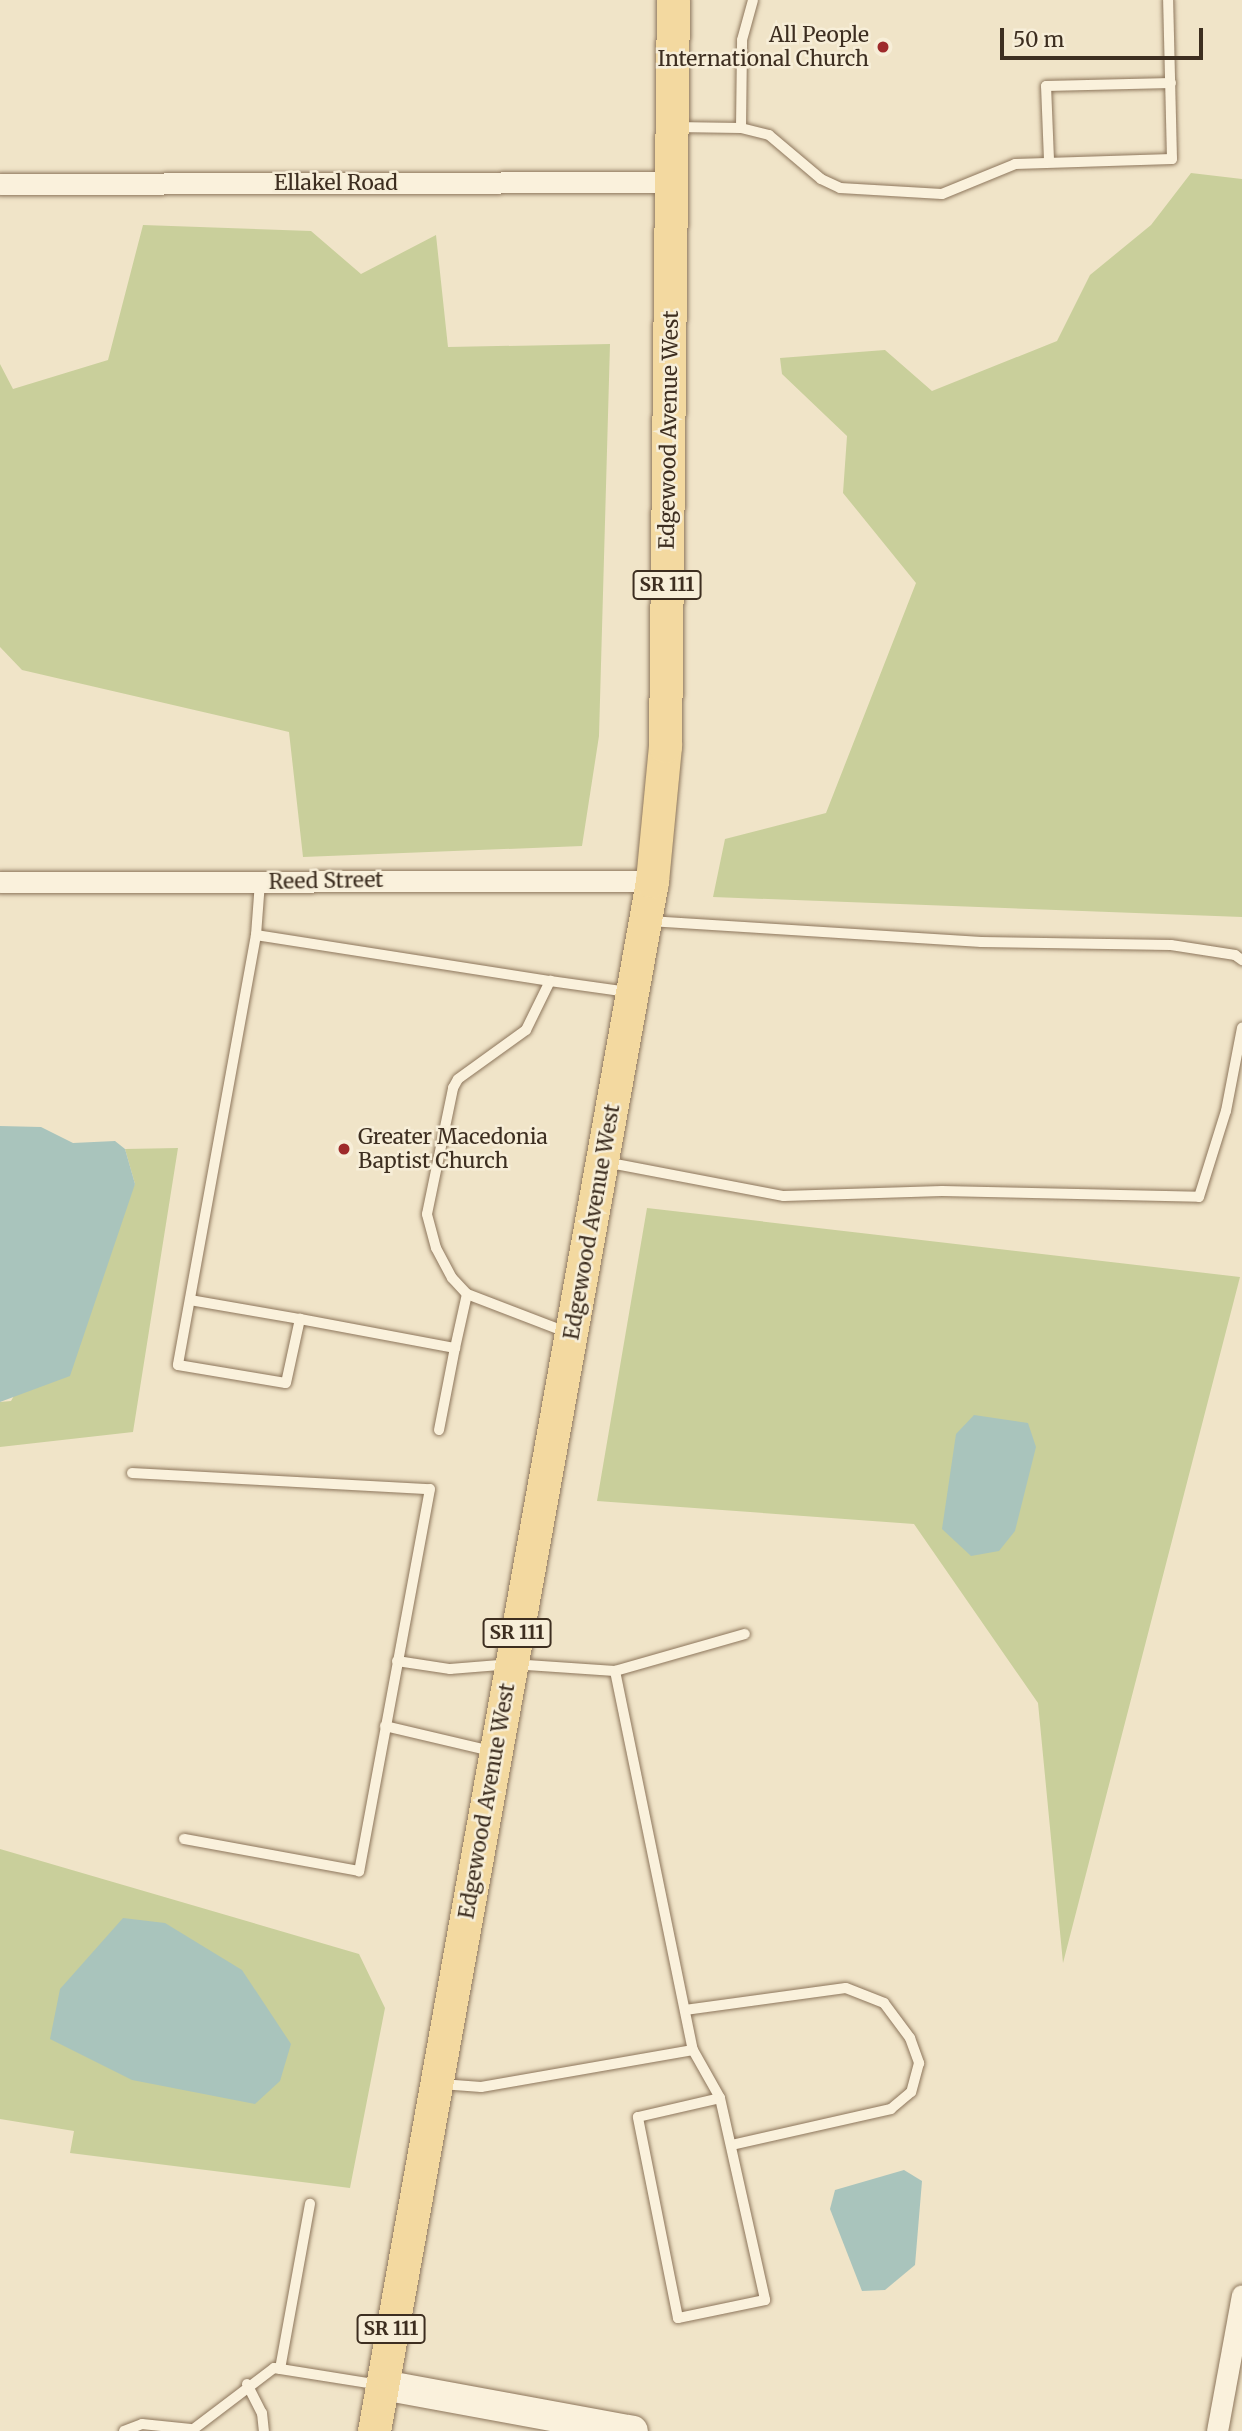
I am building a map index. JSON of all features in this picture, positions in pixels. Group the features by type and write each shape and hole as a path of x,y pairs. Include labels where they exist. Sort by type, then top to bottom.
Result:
{"main road":[{"name":"Edgewood Avenue West","path":"374,2431 434,2083 634,993 652,881 666,746 673,0"}],"street":[{"name":"Ellakel Road","path":"0,184 671,182"},
{"name":"Reed Street","path":"0,882 652,881"},
{"path":"1217,2431 1242,2295"},
{"path":"383,2385 633,2431"}],"lane":[{"path":"741,128 744,23 753,0"},
{"path":"671,127 741,128 769,135 821,179 840,188 942,194 997,169 1049,160 1172,159 1168,0"},
{"path":"1049,160 1046,86 1171,83"},
{"path":"260,882 256,935 178,1365 286,1383 299,1319"},
{"path":"646,921 981,942 1171,945 1235,955 1242,960"},
{"path":"256,935 634,993"},
{"path":"550,981 526,1030 453,1088 427,1214 436,1248 452,1278 467,1294 571,1334"},
{"path":"603,1161 784,1196 942,1191 1199,1197 1226,1111 1242,1028"},
{"path":"439,1430 467,1294"},
{"path":"190,1300 454,1348"},
{"path":"132,1473 430,1489 359,1871 184,1839"},
{"path":"397,1661 450,1669 512,1664 615,1671 745,1634"},
{"path":"615,1671 693,2050 720,2098 765,2300 678,2318 638,2117 720,2098"},
{"path":"385,1726 496,1752"},
{"path":"685,2010 846,1988 884,2003 910,2038 919,2063 911,2092 891,2109 731,2146"},
{"path":"434,2083 481,2087 693,2050"},
{"path":"279,2369 310,2204"},
{"path":"124,2431 142,2424 191,2430 247,2384 279,2369 383,2385"},
{"path":"247,2384 262,2413 264,2431"}],"green space":[{"path":"1191,173 1242,179 1242,917 713,897 725,839 826,813 916,583 843,493 847,436 782,374 780,358 885,350 932,391 1057,341 1090,275 1151,225"},
{"path":"143,225 311,231 361,274 436,235 448,347 610,344 599,736 582,846 303,857 289,732 22,670 0,647 0,364 13,389 108,360"},
{"path":"178,1148 133,1432 0,1447 0,1402 11,1401 135,1184 125,1149"},
{"path":"647,1208 1240,1277 1063,1963 1038,1703 914,1524 597,1501"},
{"path":"0,1849 359,1954 385,2008 350,2188 70,2153 74,2131 0,2119"}],"water":[{"path":"0,1126 41,1127 73,1143 115,1141 125,1149 135,1184 70,1376 0,1402"},
{"path":"974,1415 1028,1423 1036,1447 1015,1531 999,1551 971,1556 942,1529 956,1434"},
{"path":"123,1918 165,1923 242,1970 291,2044 280,2081 255,2104 132,2080 50,2039 60,1989"},
{"path":"904,2170 922,2181 915,2265 885,2290 862,2291 830,2209 835,2190"}],"place":[{"name":"All People International Church","path":"883,47"},
{"name":"Greater Macedonia Baptist Church","path":"344,1149"}]}
